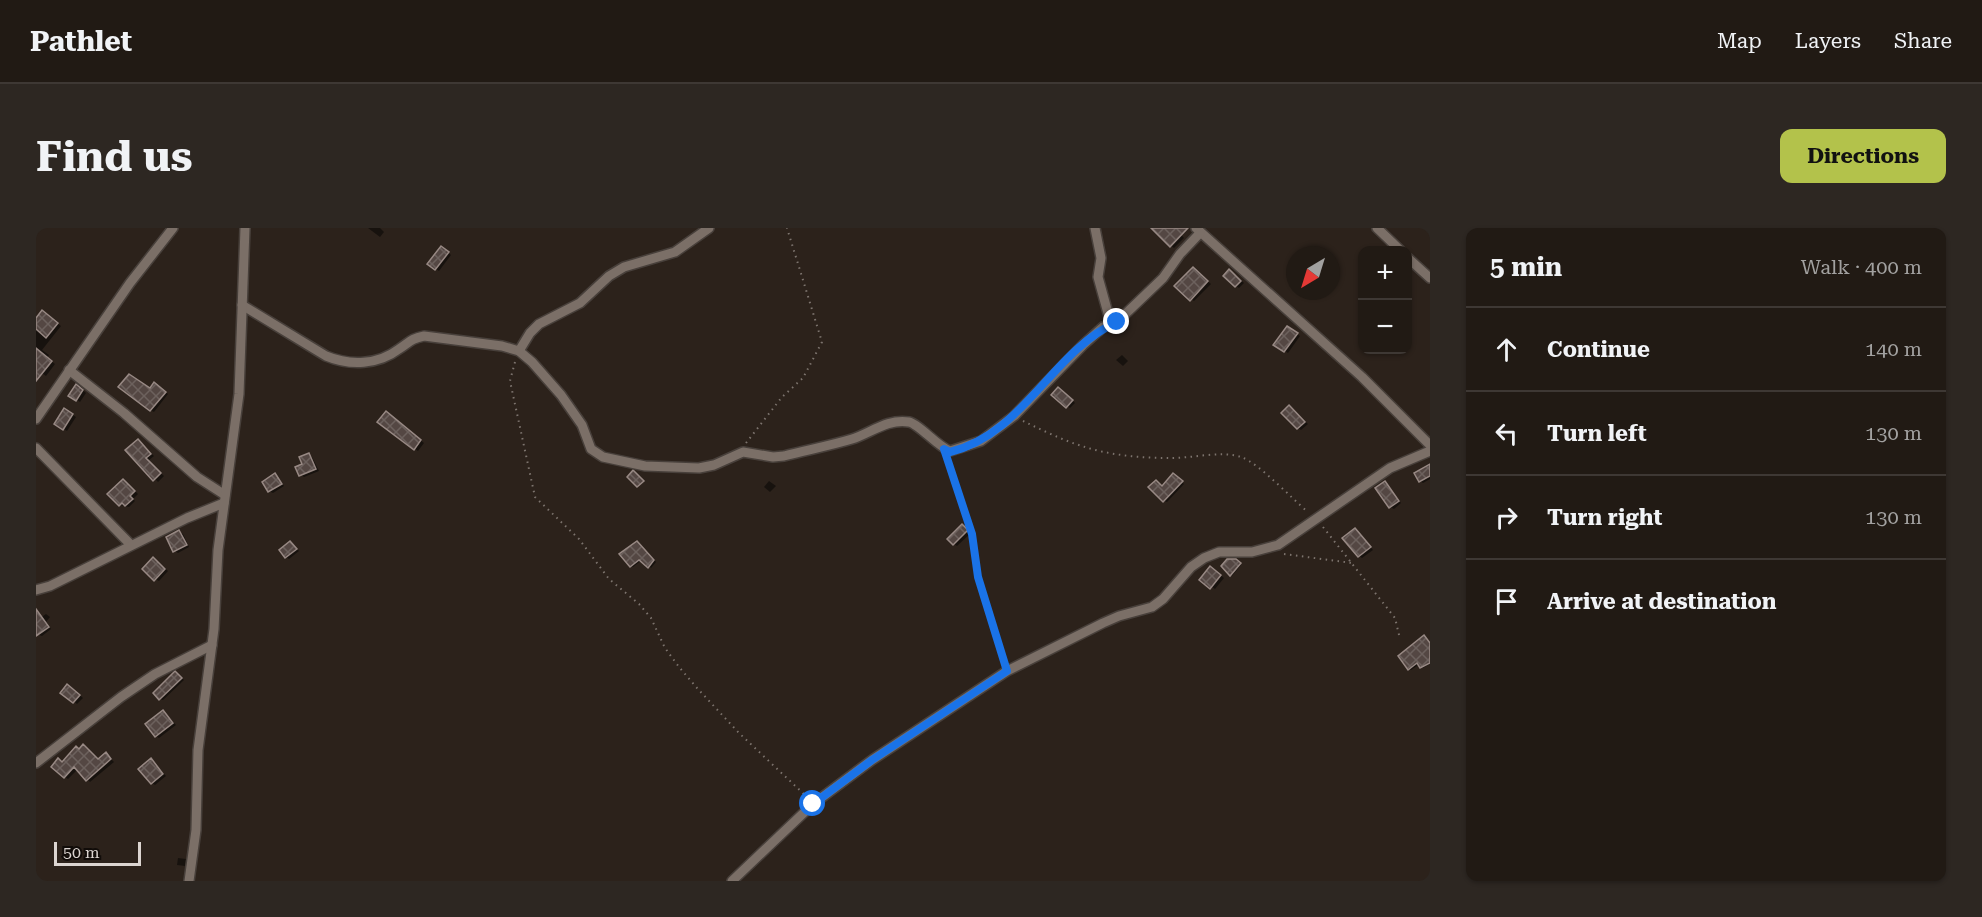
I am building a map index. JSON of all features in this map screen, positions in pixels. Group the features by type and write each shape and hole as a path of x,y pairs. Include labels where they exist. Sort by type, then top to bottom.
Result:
{"street":[{"path":"36,419 130,283 173,228"},
{"path":"189,881 196,830 198,750 212,645 218,550 239,394 245,228"},
{"path":"519,351 530,333 539,324 580,303 609,276 624,267 675,252 710,228"},
{"path":"1095,228 1101,258 1098,278 1111,324"},
{"path":"1377,228 1396,246"},
{"path":"242,305 341,363 367,362 386,357 411,339 424,336 502,346 519,351 532,362 561,395 582,425 591,449 603,457 645,466 699,468 714,465 739,453 784,456 860,437 875,428 908,422 950,452 974,445 1014,416 1083,345 1103,327 1117,322 1162,278 1198,230 1362,377 1430,446"},
{"path":"1412,262 1430,278"},
{"path":"69,370 124,413 224,499"},
{"path":"36,447 132,545"},
{"path":"732,881 813,804 872,760 1007,671 1103,623 1152,607 1163,599 1191,567 1204,558 1219,552 1252,552 1268,549 1289,538 1390,468 1430,451"},
{"path":"36,590 50,586 224,499"},
{"path":"36,763 121,697 155,674 212,645"}],"path":[{"path":"739,453 767,414 803,378 822,342 787,228"},
{"path":"519,351 510,381 536,497 579,538 603,573 639,604 651,618 665,648 697,688 739,733 813,804"},
{"path":"1014,416 1083,447 1153,458 1240,456 1316,519 1395,618 1400,639"},
{"path":"944,449 972,534 978,577 1007,671"},
{"path":"1281,554 1352,563"}],"building":[{"path":"1151,228 1188,228 1170,247"},
{"path":"441,246 449,252 435,270 427,264"},
{"path":"1193,267 1208,281 1190,301 1174,286"},
{"path":"1229,269 1241,281 1235,287 1223,276"},
{"path":"42,310 58,323 46,338 36,329 36,318"},
{"path":"1287,326 1298,333 1284,352 1273,345"},
{"path":"36,348 52,361 36,381"},
{"path":"129,374 150,388 154,382 166,392 150,411 118,387"},
{"path":"76,384 83,390 76,401 68,396"},
{"path":"1058,387 1073,400 1066,408 1051,395"},
{"path":"1289,405 1305,422 1297,429 1281,413"},
{"path":"64,408 73,414 63,430 54,424"},
{"path":"386,411 421,440 414,450 377,422"},
{"path":"138,439 151,454 146,458 161,473 153,481 125,450"},
{"path":"309,453 316,469 299,476 295,467 302,464 299,457"},
{"path":"1430,464 1430,476 1419,482 1414,473"},
{"path":"633,470 644,481 637,487 627,477"},
{"path":"275,473 282,484 268,492 262,482"},
{"path":"1173,473 1183,481 1163,502 1148,487 1156,480 1162,486"},
{"path":"123,479 135,491 130,496 133,499 125,506 122,503 119,506 107,494"},
{"path":"1385,481 1399,501 1389,508 1375,488"},
{"path":"962,524 968,530 953,545 947,539"},
{"path":"1355,528 1371,547 1358,557 1342,538"},
{"path":"179,530 187,545 173,552 166,537"},
{"path":"290,541 297,549 285,558 279,550"},
{"path":"637,541 654,560 648,568 639,560 630,567 619,554"},
{"path":"153,557 165,569 154,581 142,569"},
{"path":"1227,559 1236,559 1241,563 1230,576 1221,566"},
{"path":"1210,566 1221,575 1210,589 1199,580"},
{"path":"36,609 49,627 36,636"},
{"path":"1424,635 1430,643 1430,663 1420,668 1417,663 1408,670 1398,656"},
{"path":"175,671 182,678 159,700 153,693"},
{"path":"67,684 80,695 73,703 60,693"},
{"path":"163,710 173,723 155,737 145,724"},
{"path":"83,744 98,759 106,752 111,759 86,781 74,767 64,778 51,767 58,758 62,762 76,746 79,749"},
{"path":"151,758 163,774 151,784 138,769"}],"route":[{"path":"813,804 872,760 1007,671 978,577 972,534 944,449 950,452 981,441 1014,416 1048,379 1096,333 1103,327 1117,322"}]}
